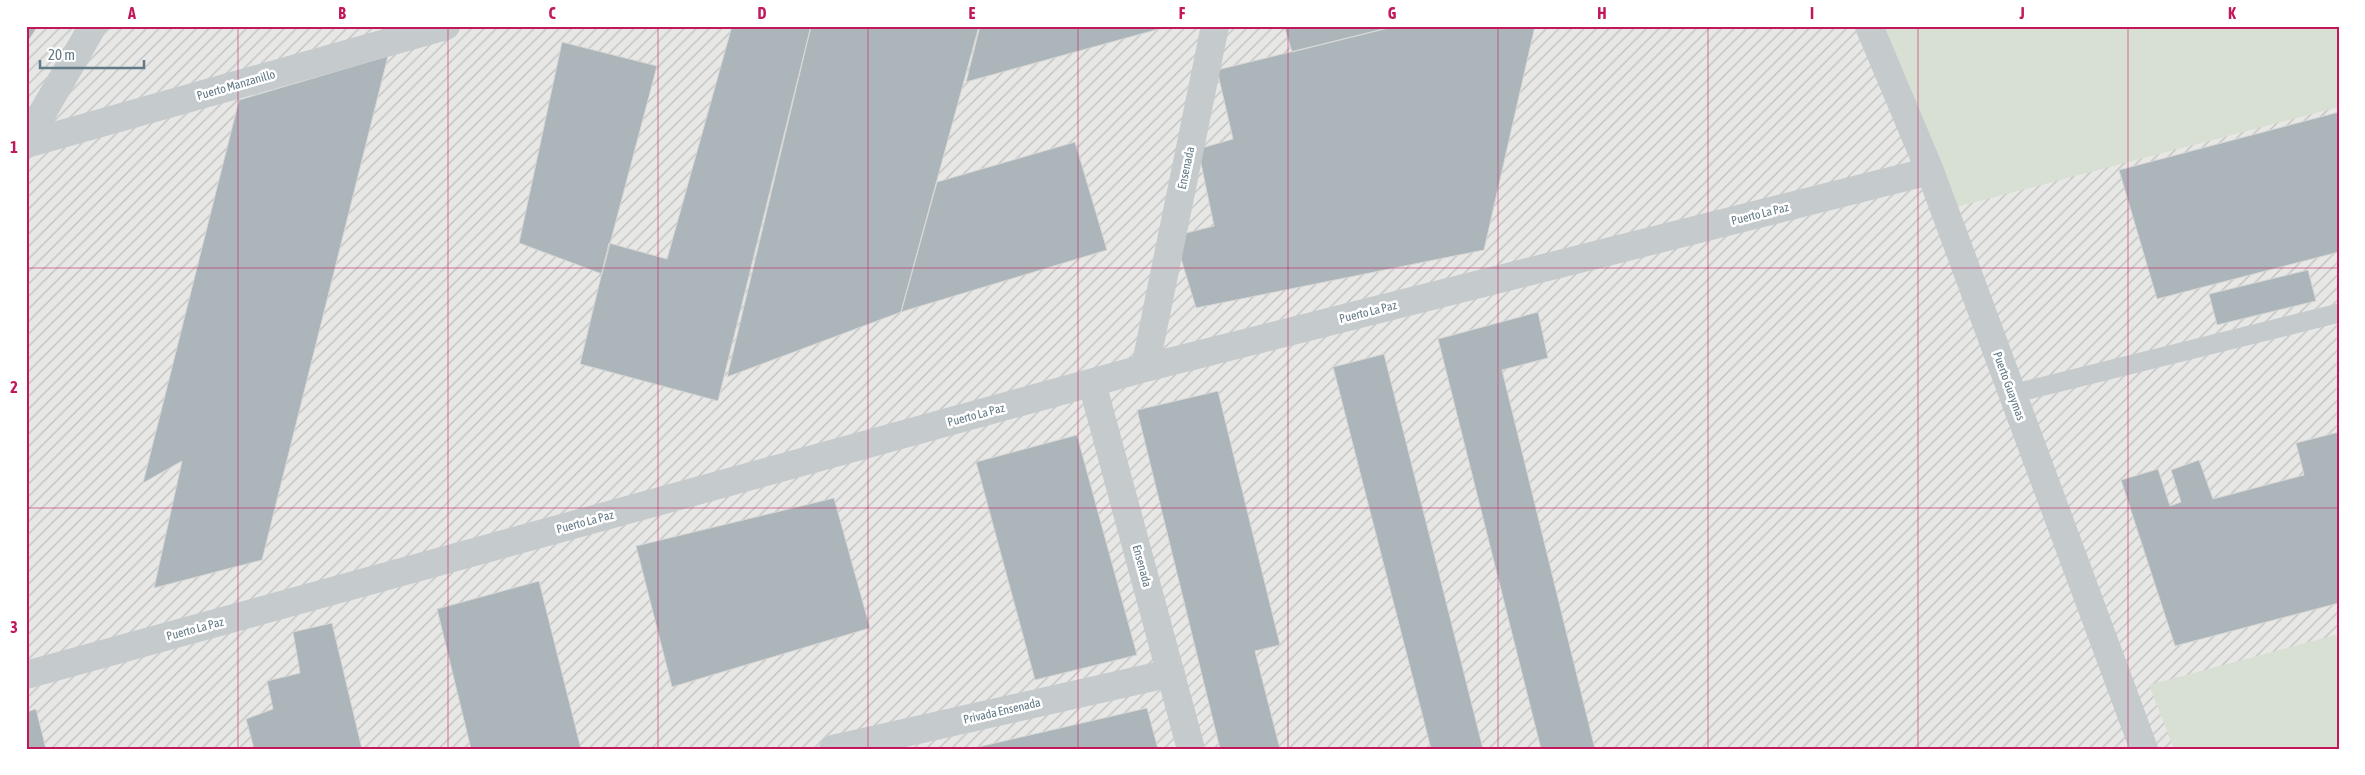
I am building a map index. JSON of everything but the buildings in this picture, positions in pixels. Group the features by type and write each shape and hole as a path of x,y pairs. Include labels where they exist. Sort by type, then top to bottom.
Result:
{"street":[{"path":"26,143 93,26"},
{"name":"Puerto Manzanillo","path":"26,143 446,26"},
{"name":"Ensenada","path":"1145,368 1215,26"},
{"name":"Puerto Guaymas","path":"1869,26 1930,171 2144,749"},
{"name":"Puerto La Paz","path":"26,675 1145,368 1930,171"},
{"name":"Ensenada","path":"1092,383 1190,749"},
{"name":"Privada Ensenada","path":"833,749 1171,673"}],"lane":[{"path":"2012,394 2339,313"}],"shaded area":[{"path":"26,26 2339,26 2339,749 26,749"},
{"path":"1869,26 2339,26 2339,107 1945,210"},
{"path":"2339,634 2339,749 2174,749 2149,685"}]}
